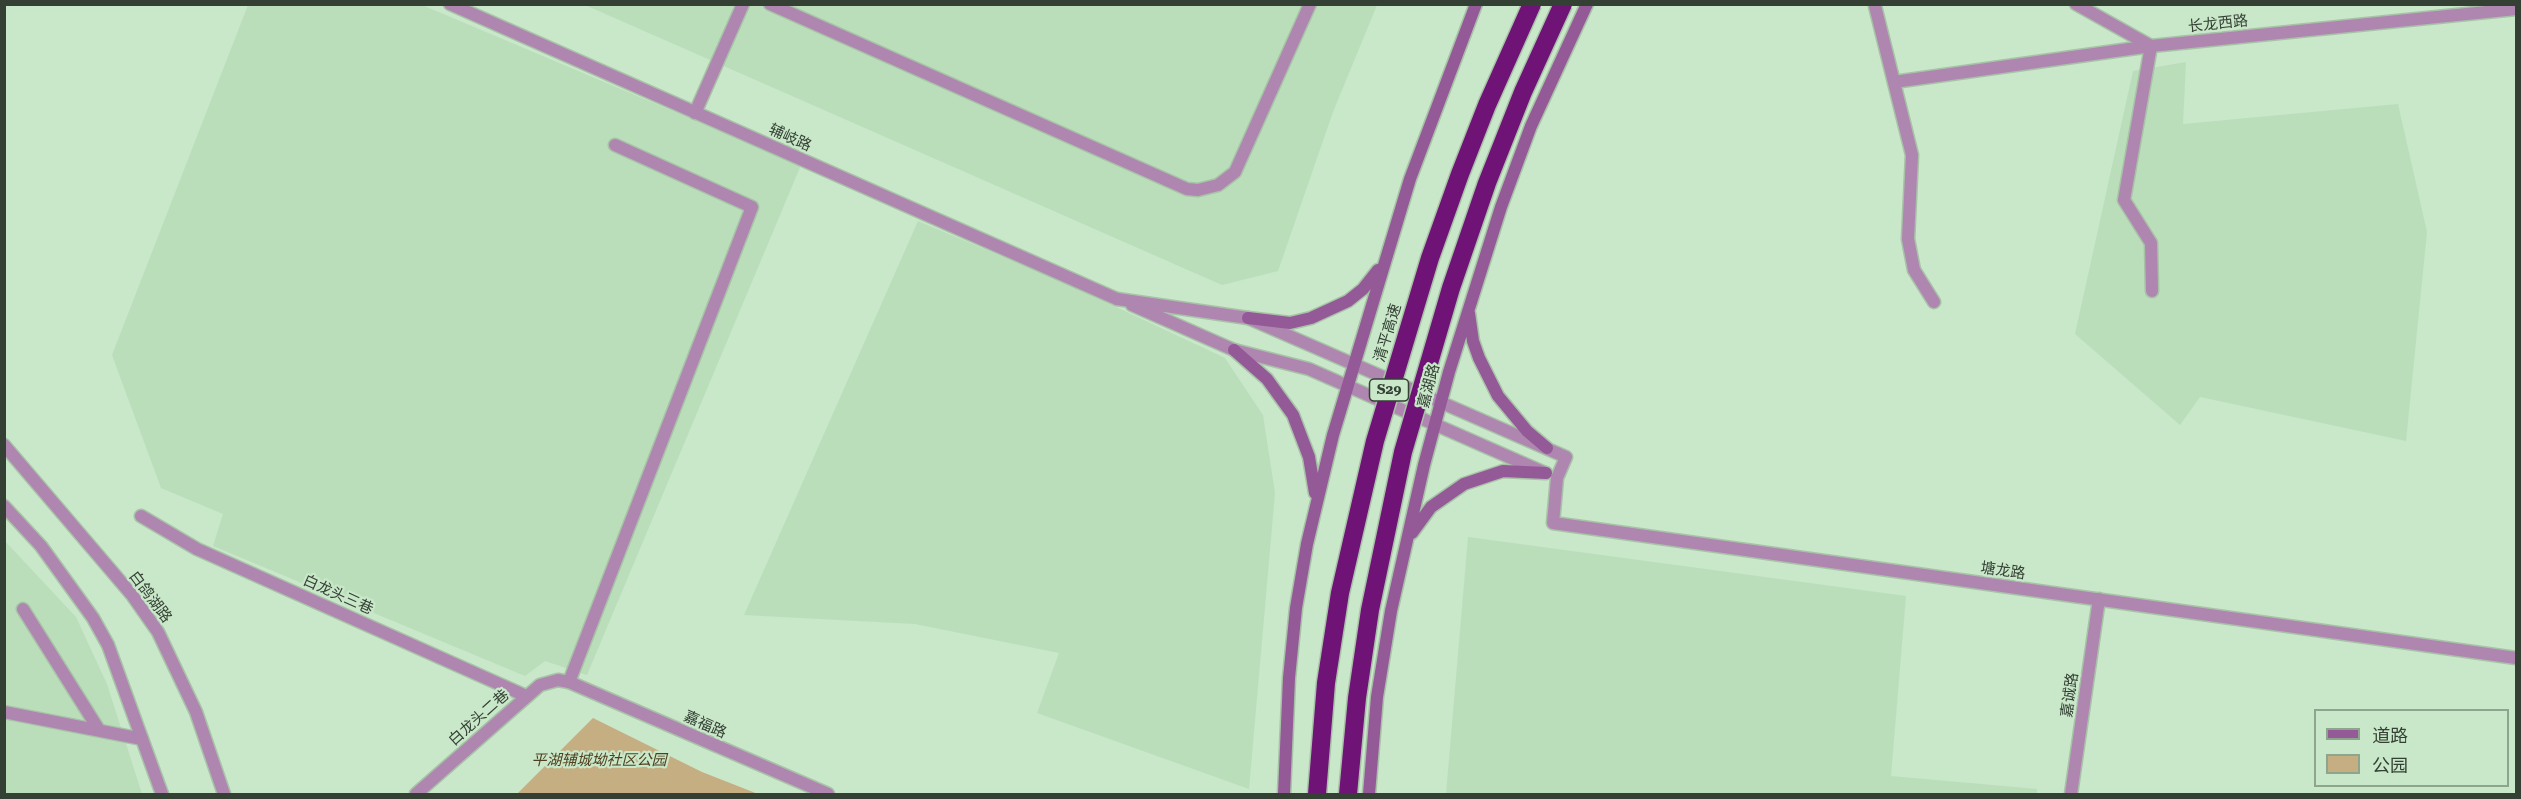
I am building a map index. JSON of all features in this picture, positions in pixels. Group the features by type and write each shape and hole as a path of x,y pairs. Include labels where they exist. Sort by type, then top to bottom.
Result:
{"highway":[{"name":"清平高速","path":"1317,795 1326,683 1340,593 1375,441 1430,258 1460,174 1487,105 1532,4"},
{"name":"S29","path":"1348,795 1357,698 1370,610 1402,452 1451,288 1487,183 1523,92 1563,4"}],"main road":[{"path":"1284,795 1289,678 1295,619 1316,506 1353,364 1386,256 1424,137 1476,4"},
{"name":"嘉湖路","path":"1369,795 1377,697 1391,611 1441,402 1470,298 1531,126 1587,4"},
{"path":"1248,318 1290,323 1329,312 1348,302 1363,289 1386,256"},
{"path":"1470,298 1469,320 1473,341 1487,377 1511,413 1547,448"},
{"path":"1234,350 1267,379 1293,415 1309,457 1316,506"},
{"path":"1406,542 1431,507 1464,484 1503,471 1551,476"}],"street":[{"name":"辅岐路","path":"450,4 1234,350 1309,369 1551,476"},
{"path":"695,113 743,4"},
{"path":"770,4 1176,184 1198,190 1218,185 1235,172 1310,4"},
{"path":"2076,4 2151,46 2124,200 2151,243 2152,291"},
{"path":"1875,6 1912,155 1908,239 1914,270 1934,302"},
{"name":"长龙西路","path":"1894,82 2151,46 2517,9"},
{"path":"569,681 752,207 615,145"},
{"path":"1117,299 1248,318 1547,448"},
{"name":"白鸽湖路","path":"4,444 132,595 158,632 196,712 224,795"},
{"name":"塘龙路","path":"1547,448 1566,457 1551,476 1553,523 2517,658"},
{"path":"4,506 41,546 93,618 108,645 159,792"},
{"name":"白龙头三巷","path":"141,516 197,549 526,696"},
{"name":"嘉诚路","path":"2071,795 2098,599"},
{"path":"23,609 99,730"},
{"name":"白龙头二巷","path":"416,795 526,696 549,681 569,681"},
{"name":"嘉福路","path":"569,681 828,795"},
{"path":"4,712 142,739"}],"shaded area":[{"path":"248,5 422,5 801,165 587,675 545,661 525,676 213,546 223,514 161,488 112,355"},
{"path":"585,5 1377,5 1333,112 1278,271 1222,285"},
{"path":"2186,62 2183,124 2398,104 2427,232 2406,441 2200,397 2180,425 2075,334 2133,71"},
{"path":"918,221 1063,282 1225,358 1263,415 1275,493 1249,789 1037,713 1059,653 915,624 744,615"},
{"path":"1468,537 1906,596 1891,776 2037,789 2037,794 1446,794"},
{"path":"4,540 76,617 107,684 142,794 5,794"}],"green space":[{"name":"平湖辅城坳社区公园","path":"593,718 702,772 758,794 517,794"}]}
